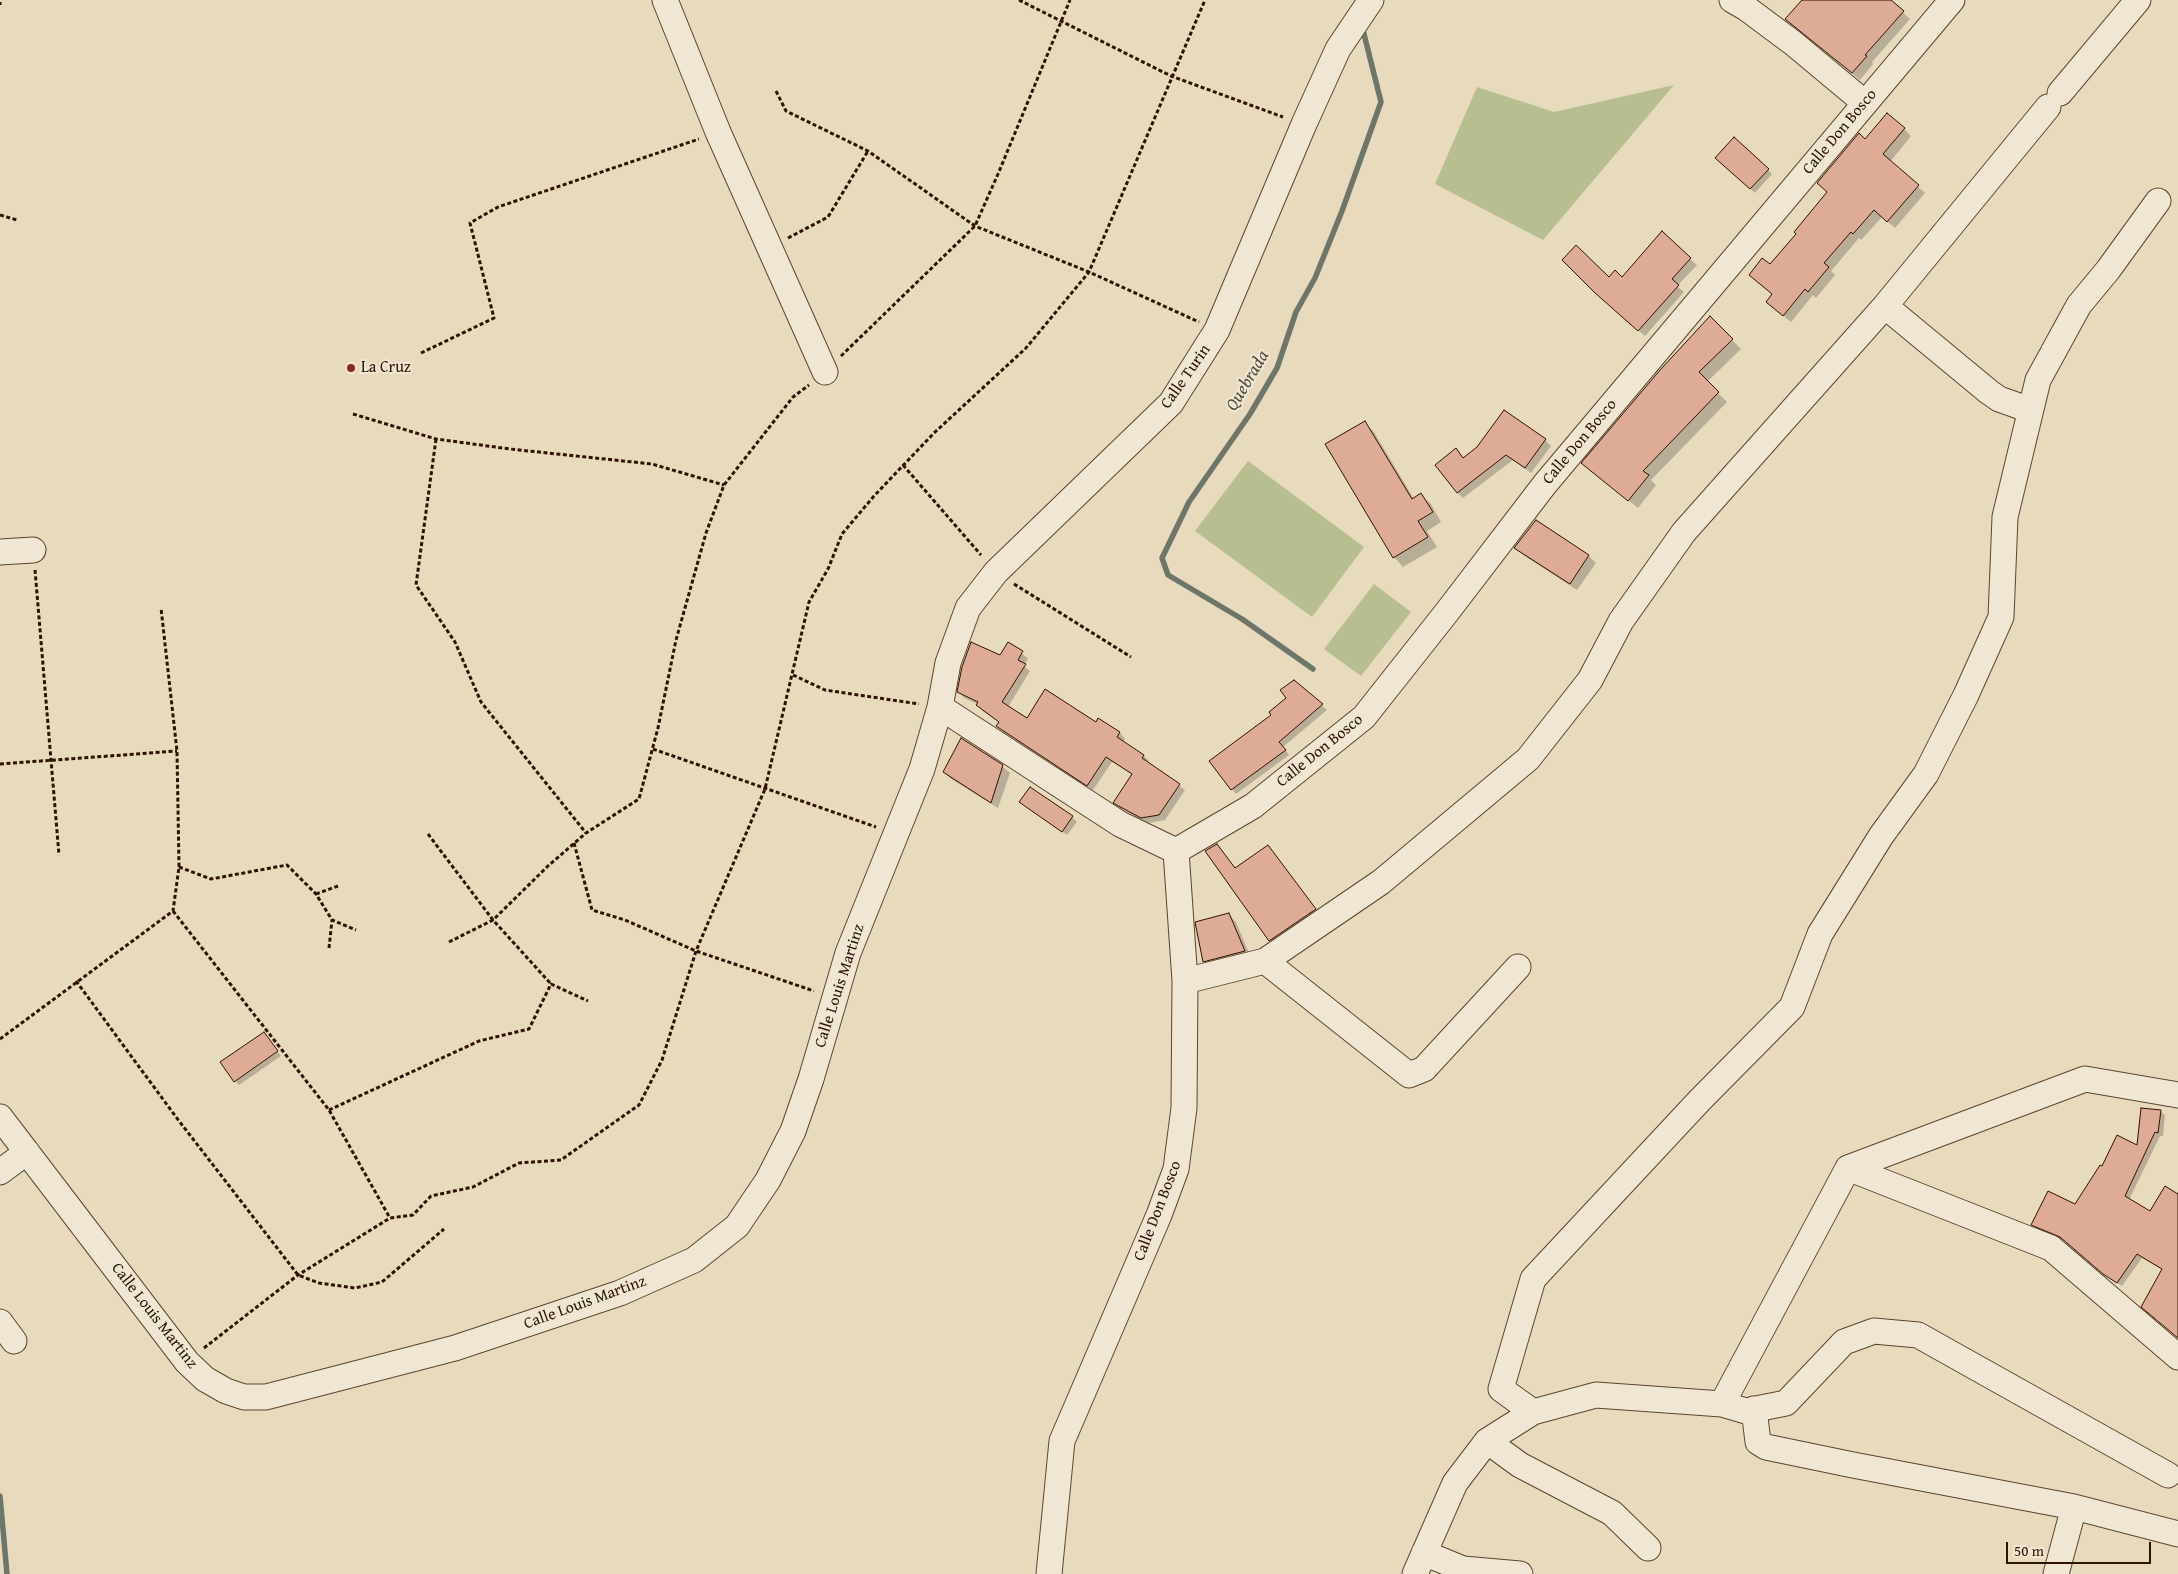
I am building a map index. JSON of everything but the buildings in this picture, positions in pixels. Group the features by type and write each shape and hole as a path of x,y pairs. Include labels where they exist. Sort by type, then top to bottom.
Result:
{"street":[{"path":"665,0 718,132 825,372"},
{"name":"Calle Turin","path":"940,707 948,663 968,608 996,572 1171,403 1217,330 1304,124 1338,49 1371,0"},
{"path":"1732,0 1746,8 1792,43 1865,103"},
{"name":"Calle Don Bosco","path":"1049,1574 1058,1462 1062,1441 1159,1214 1176,1169 1184,1108 1185,981 1176,851 1253,806 1364,717 1545,484 1952,0"},
{"path":"1185,981 1265,961 1381,882 1528,759 1590,680 1622,621 1684,532 1885,306 2138,0"},
{"path":"1534,1412 1501,1389 1533,1279 1700,1100 1792,1007 1820,934 1882,836 1926,774 1966,695 2001,617 2006,517 2038,380 2078,306 2108,270 2158,201"},
{"path":"1885,306 1998,399 2030,410"},
{"path":"0,552 33,550"},
{"path":"940,707 1120,824 1176,851"},
{"name":"Calle Louis Martinz","path":"0,1117 187,1362 205,1379 226,1391 244,1397 266,1397 455,1348 620,1293 694,1260 737,1226 768,1180 793,1132 848,953 922,769 940,707"},
{"path":"1265,961 1409,1075 1424,1069 1518,967"},
{"path":"1722,1404 1848,1168 2085,1080 2178,1095"},
{"path":"0,1172 27,1152"},
{"path":"1848,1168 2051,1248 2178,1357"},
{"path":"1520,1574 1420,1564 1455,1483 1487,1440 1534,1412 1596,1395 1722,1404 1746,1410 1786,1403 1844,1342 1874,1331 1918,1335 2168,1475"},
{"path":"1754,1409 1758,1442 1766,1447 2074,1507 2178,1534"},
{"path":"1487,1440 1520,1465 1612,1513 1648,1548"},
{"path":"2056,1574 2074,1507"}],"path":[{"path":"1019,0 1171,76 1304,124"},
{"path":"449,942 493,920 548,866 586,833 639,799 676,640 706,533 724,484 793,397 825,372 974,226 998,174 1070,0"},
{"path":"187,1362 298,1275 390,1218 413,1215 431,1196 473,1187 519,1163 561,1160 639,1105 662,1060 696,951 764,789 809,602 828,569 842,534 874,496 934,433 1026,348 1089,272 1205,0"},
{"path":"776,91 786,111 868,151 974,226 1089,272 1217,330"},
{"path":"422,353 494,318 470,223 498,207 718,132"},
{"path":"769,248 828,217 868,151"},
{"path":"0,215 17,220"},
{"path":"353,414 436,439 652,464 724,484"},
{"path":"436,439 416,585 455,642 481,702 586,833"},
{"path":"903,465 996,572 1130,657"},
{"path":"33,550 59,855"},
{"path":"161,608 177,750 179,867 173,911 329,1110 390,1218"},
{"path":"792,675 825,690 940,707"},
{"path":"652,748 896,834"},
{"path":"0,764 177,750"},
{"path":"428,834 493,920 551,984 588,1001"},
{"path":"574,843 592,910 625,920 696,951 834,998"},
{"path":"179,867 211,879 287,865 316,894 332,920 356,930"},
{"path":"316,894 338,886"},
{"path":"0,1039 173,911"},
{"path":"329,948 332,920"},
{"path":"76,981 176,1117 298,1275 320,1283 355,1288 382,1282 444,1229"},
{"path":"329,1110 479,1041 529,1029 551,984"}],"green space":[{"path":"1674,85 1543,240 1435,184 1477,87 1554,112"},
{"path":"1248,461 1364,547 1312,617 1195,531"},
{"path":"1374,584 1411,612 1361,676 1324,649"}],"waterway":[{"name":"Quebrada","path":"1313,669 1242,619 1168,575 1162,558 1189,502 1250,414 1277,368 1296,312 1315,278 1342,211 1381,102 1362,26"},
{"path":"0,1496 7,1574"}],"place":[{"name":"La Cruz","path":"351,368"}]}
